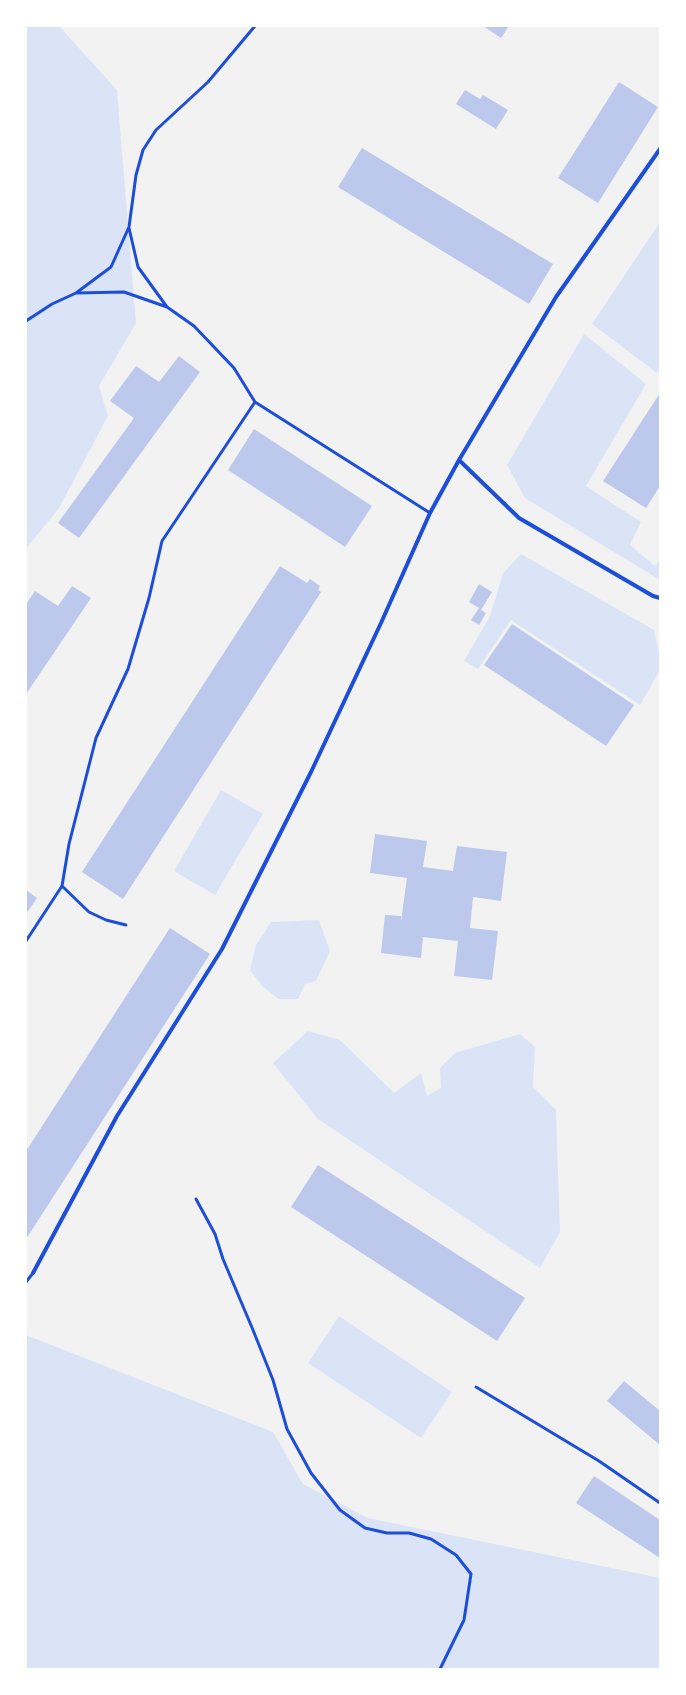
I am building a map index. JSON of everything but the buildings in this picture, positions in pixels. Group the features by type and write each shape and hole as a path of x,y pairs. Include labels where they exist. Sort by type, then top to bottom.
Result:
{"street":[{"path":"33,1273 117,1116 222,948 318,758 430,513 458,460 556,297 660,149"},
{"path":"458,460 519,518 660,598"}],"lane":[{"path":"26,321 52,304 76,293 111,267 129,227 136,174 143,150 156,130 208,82 255,26"},
{"path":"129,227 138,267 168,307 194,326 234,368 255,402 430,513"},
{"path":"76,293 124,292 168,307"},
{"path":"26,941 62,886 69,844 96,738 128,669 149,598 162,541 255,402"},
{"path":"62,886 89,912 106,920 126,925"},
{"path":"196,1199 215,1234 223,1259 256,1337 273,1380 287,1429 310,1473 340,1510 365,1528 387,1533 409,1533 431,1539 456,1555 470,1574 464,1620 440,1669"},
{"path":"26,1282 33,1273"},
{"path":"476,1387 599,1461 660,1504"}],"shaded area":[{"path":"26,26 59,26 117,90 136,323 99,386 108,416 59,508 26,549"},
{"path":"660,222 660,368 657,373 592,324"},
{"path":"584,334 646,384 586,486 641,522 630,545 655,566 660,560 660,580 525,498 507,465"},
{"path":"521,554 654,630 660,658 660,670 640,705 511,620 478,669 464,661 490,616 503,573"},
{"path":"221,790 263,814 215,895 174,871"},
{"path":"319,920 330,951 316,981 305,984 298,999 279,999 263,987 250,970 256,945 271,922"},
{"path":"308,1031 340,1040 394,1093 421,1073 427,1096 441,1088 440,1068 455,1053 520,1034 535,1047 533,1087 556,1110 560,1232 540,1268 318,1119 273,1063"},
{"path":"339,1316 452,1392 421,1438 308,1363"},
{"path":"26,1335 273,1432 303,1484 368,1518 660,1578 660,1669 26,1669"}]}
